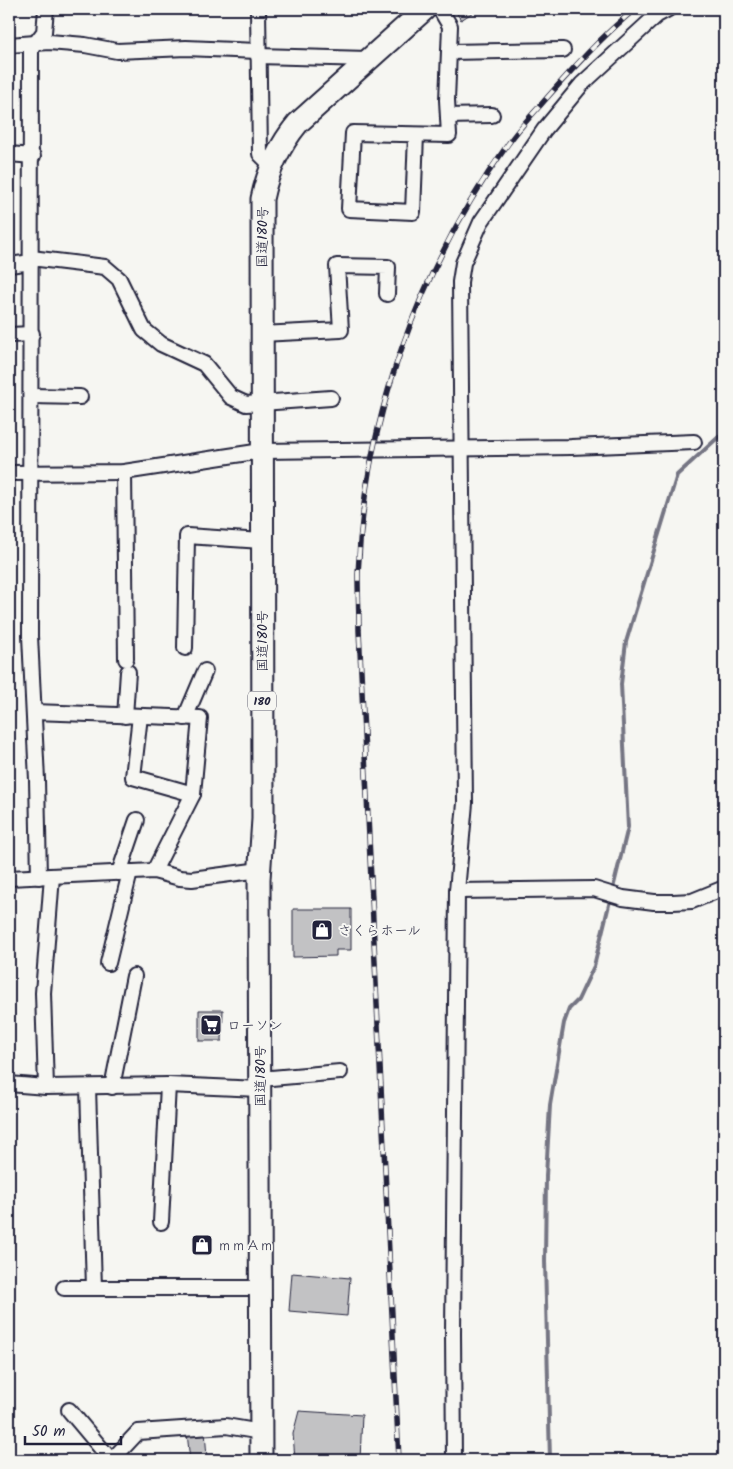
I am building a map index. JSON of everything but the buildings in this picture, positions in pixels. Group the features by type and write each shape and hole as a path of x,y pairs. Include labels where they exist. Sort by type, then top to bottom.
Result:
{"highway":[{"name":"国道180号","path":"261,1460 262,199 271,165 288,135 298,123 425,9"}],"street":[{"path":"46,9 44,32 32,49 30,636 45,876 44,993 46,1087"},
{"path":"258,9 260,154 271,165"},
{"path":"416,134 414,212 349,210 353,133 416,134 449,135 450,26 440,9"},
{"path":"454,1460 453,1334 457,891 465,803 460,282 471,241 510,176 544,130 582,84 650,21 668,9"},
{"path":"9,46 38,42 85,45 117,51 186,48 258,54 368,59"},
{"path":"449,52 564,50"},
{"path":"448,116 492,115"},
{"path":"9,154 33,156"},
{"path":"9,264 31,260 105,267 119,279 144,330 161,344 204,364 231,397 246,404 331,398"},
{"path":"261,334 341,330 337,266 388,267 387,294"},
{"path":"9,335 32,334"},
{"path":"32,396 80,397"},
{"path":"9,473 124,472 262,451 694,442"},
{"path":"124,472 127,666 125,716"},
{"path":"186,648 187,536 262,541"},
{"path":"185,718 205,671"},
{"path":"34,712 200,718 194,794 154,871"},
{"path":"140,716 133,777 194,794"},
{"path":"108,963 137,820"},
{"path":"9,878 154,871 192,879 260,870"},
{"path":"457,891 602,891 623,898 654,902 692,901 724,888"},
{"path":"112,1087 134,976"},
{"path":"9,1084 46,1087 112,1087 260,1084 340,1072"},
{"path":"161,1222 168,1085"},
{"path":"88,1087 94,1288"},
{"path":"64,1288 260,1288"},
{"path":"69,1410 112,1460 138,1432 226,1426 261,1432"}],"waterway":[{"path":"550,1460 545,1261 546,1176 550,1105 564,1023 569,1009 578,1000 594,966 628,827 621,684 626,642 677,475 724,432"}],"railway":[{"path":"399,1460 359,630 358,574 363,516 371,459 385,403 402,348 423,294 448,242 476,192 526,121 588,53 635,9"}],"place":[{"name":"さくらホール","path":"322,930"},
{"name":"ローソン","path":"211,1025"},
{"name":"ｍｍＡｍ","path":"202,1245"}]}
